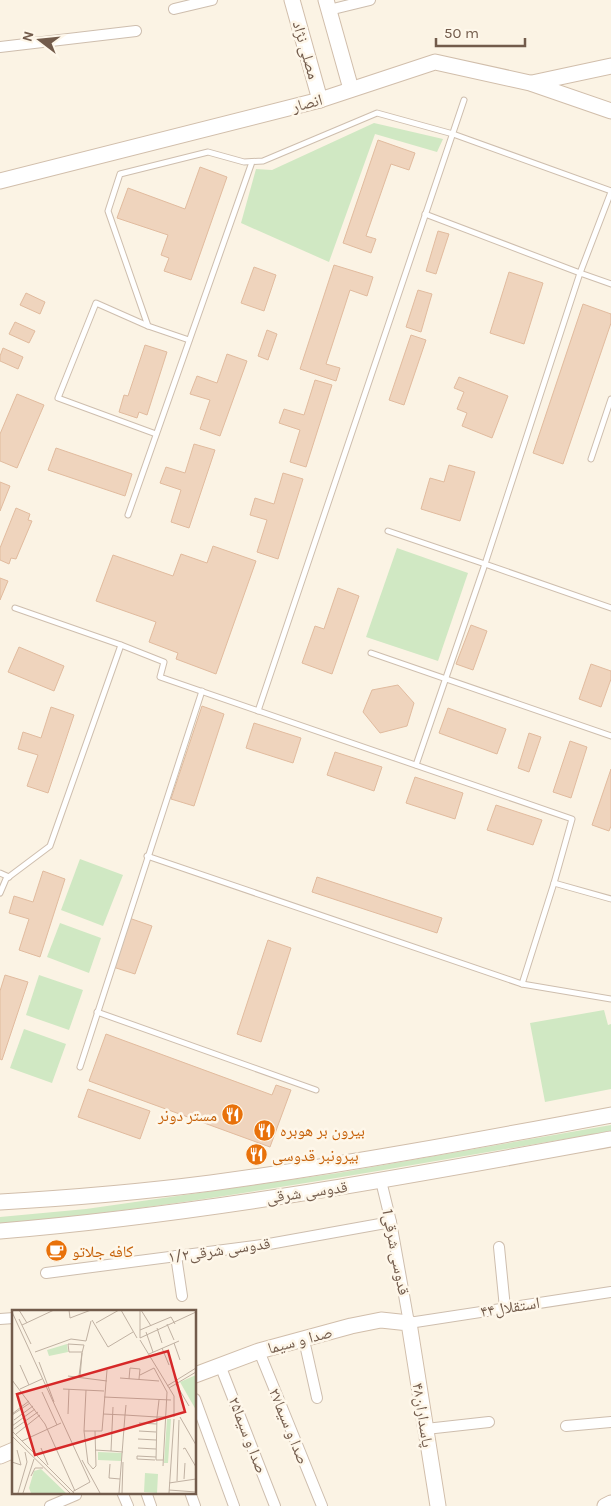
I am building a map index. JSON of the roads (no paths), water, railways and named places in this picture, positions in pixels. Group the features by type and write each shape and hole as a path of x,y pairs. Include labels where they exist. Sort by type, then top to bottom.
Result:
{"main road":[{"name":"مصلی نژاد","path":"292,0 320,100"},
{"name":"مصلی نژاد","path":"327,5 350,89"},
{"name":"انصار","path":"0,181 320,100 435,62 530,83 611,111"},
{"path":"530,83 611,66"},
{"name":"قدوسی شرقی","path":"0,1202 68,1198 210,1183 387,1156 611,1115"},
{"name":"قدوسی شرقی","path":"0,1231 70,1225 381,1181 611,1139"},
{"name":"صدا و سیما","path":"196,1375 259,1351 351,1326 381,1320 409,1323"},
{"name":"پاسداران۴۸","path":"409,1323 438,1506"},
{"path":"0,1456 12,1451"},
{"path":"605,1506 611,1502"}],"street":[{"path":"174,9 212,0"},
{"path":"327,5 370,0"},
{"path":"0,47 136,31"},
{"name":"1قدوسی شرقی","path":"381,1181 391,1222 409,1323"},
{"name":"قدوسی شرقی۱/۲","path":"46,1273 269,1244 391,1222"},
{"path":"499,1247 505,1308"},
{"path":"176,1256 182,1296"},
{"name":"استقلال۴۴","path":"409,1323 611,1292"},
{"path":"304,1340 317,1398"},
{"name":"صدا و سیما۲۷","path":"259,1351 321,1503"},
{"name":"صدا و سیما۲۵","path":"220,1365 275,1506"},
{"path":"196,1402 234,1506"},
{"path":"426,1429 489,1422"},
{"path":"566,1426 611,1422"},
{"path":"123,1494 128,1506"},
{"path":"147,1494 151,1506"},
{"path":"191,1494 195,1506"},
{"path":"50,1506 76,1495"}],"lane":[{"path":"258,711 464,100"},
{"path":"148,326 108,212 120,174 208,152 244,162 263,162 377,113 453,134 611,191 580,274 416,765"},
{"path":"128,515 252,162"},
{"path":"426,214 580,274 611,284"},
{"path":"156,434 58,398 96,303 148,326 189,340"},
{"path":"590,459 611,399"},
{"path":"388,531 611,608"},
{"path":"15,608 164,662 160,677 572,819 522,984"},
{"path":"0,892 8,877 50,846 121,645"},
{"path":"371,653 611,736"},
{"path":"80,1067 202,691"},
{"path":"147,856 522,984 611,999"},
{"path":"0,873 8,877"},
{"path":"554,883 611,899"},
{"path":"97,1012 316,1090"}],"place":[{"name":"مستر دونر","path":"233,1115"},
{"name":"بیرون بر هوبره","path":"264,1130"},
{"name":"بیرونبر قدوسی","path":"256,1155"},
{"name":"کافه جلاتو","path":"56,1251"}]}
